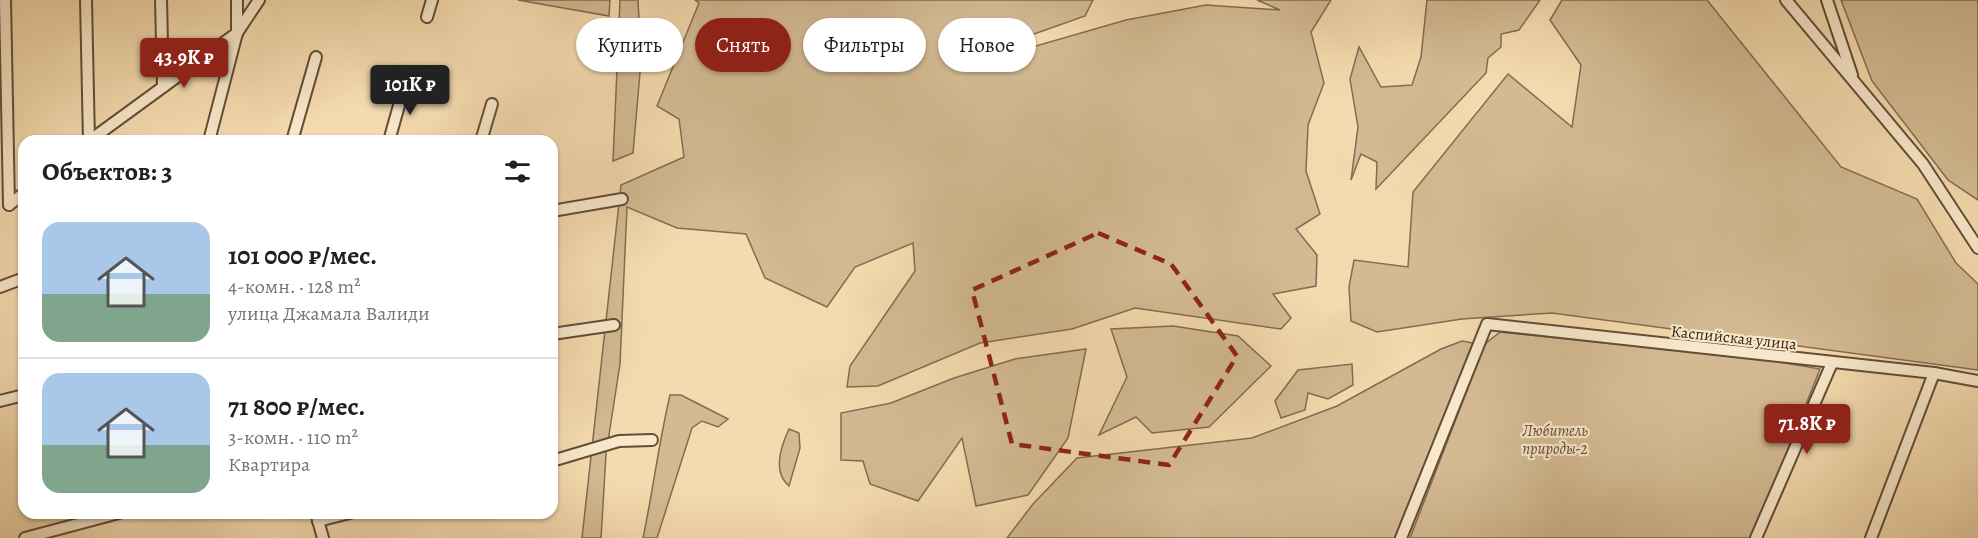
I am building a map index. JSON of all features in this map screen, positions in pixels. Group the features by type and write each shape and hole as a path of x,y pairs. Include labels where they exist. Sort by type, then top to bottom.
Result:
{"street":[{"path":"5,0 9,205 18,198"},
{"path":"86,0 89,135"},
{"path":"161,0 163,87"},
{"path":"211,135 237,33 237,0"},
{"path":"97,135 237,33 259,0"},
{"path":"427,16 432,0"},
{"path":"1785,0 1923,164 1978,248"},
{"path":"1827,0 1856,84"},
{"path":"294,135 316,57"},
{"path":"391,135 405,84"},
{"path":"483,135 492,104"},
{"path":"558,210 622,200"},
{"path":"0,287 18,280"},
{"name":"Каспийская улица","path":"1401,538 1487,324 1934,373 1978,381"},
{"path":"558,333 614,325"},
{"path":"1756,538 1832,363"},
{"path":"1871,538 1934,373"},
{"path":"0,401 18,396"},
{"path":"558,459 619,441 652,440"},
{"path":"25,538 96,519"},
{"path":"318,519 323,538"}],"highlighted area":[{"path":"1098,233 1171,264 1237,356 1169,465 1012,444 972,290"}],"green space":[{"path":"518,0 610,0 609,16"},
{"path":"620,0 638,0 639,18 619,18"},
{"path":"695,0 1093,0 1085,16 1036,33 1036,18 938,18 938,72 1036,72 1036,46 1126,20 1206,5 1280,10 1257,0 1331,0 1311,32 1324,83 1308,125 1306,171 1320,214 1296,229 1317,255 1316,286 1273,294 1291,318 1281,329 1135,308 1072,329 980,343 878,386 847,387 850,366 915,271 913,243 855,267 827,307 765,278 746,234 677,228 627,207 620,364 606,454 601,538 582,538 621,185 684,157 679,119 657,106 671,72 683,72 683,42 699,3"},
{"path":"1427,0 1540,0 1519,30 1501,34 1501,47 1488,58 1486,73 1376,189 1377,162 1361,154 1351,180 1358,127 1350,79 1359,47 1381,87 1412,85 1421,57"},
{"path":"1562,0 1707,0 1841,167 1917,199 1956,263 1978,284 1978,370 1552,313 1462,319 1377,332 1351,321 1349,287 1354,260 1408,267 1413,192 1508,74 1572,127 1581,65 1550,20"},
{"path":"1841,0 1978,0 1978,200 1948,180 1872,81"},
{"path":"617,72 640,72 633,153 613,161"},
{"path":"1173,326 1238,336 1271,366 1209,427 1152,433 1136,417 1099,435 1127,377 1111,329"},
{"name":"Любитель природы-2","path":"1500,332 1768,360 1820,369 1753,538 1410,538 1485,344"},
{"path":"1462,341 1473,343 1395,538 1007,538 1033,504 1077,458 1252,438 1337,406 1441,349"},
{"path":"1086,349 1068,438 1028,495 976,506 962,438 918,501 870,484 863,461 841,460 841,413 891,403 954,378 1015,359"},
{"path":"1352,364 1353,385 1328,399 1308,393 1305,410 1281,418 1275,401 1298,370"},
{"path":"670,395 681,395 728,419 718,427 702,421 692,428 657,538 643,538 663,430"},
{"path":"789,429 799,433 800,448 789,486 779,466 783,443"}]}
